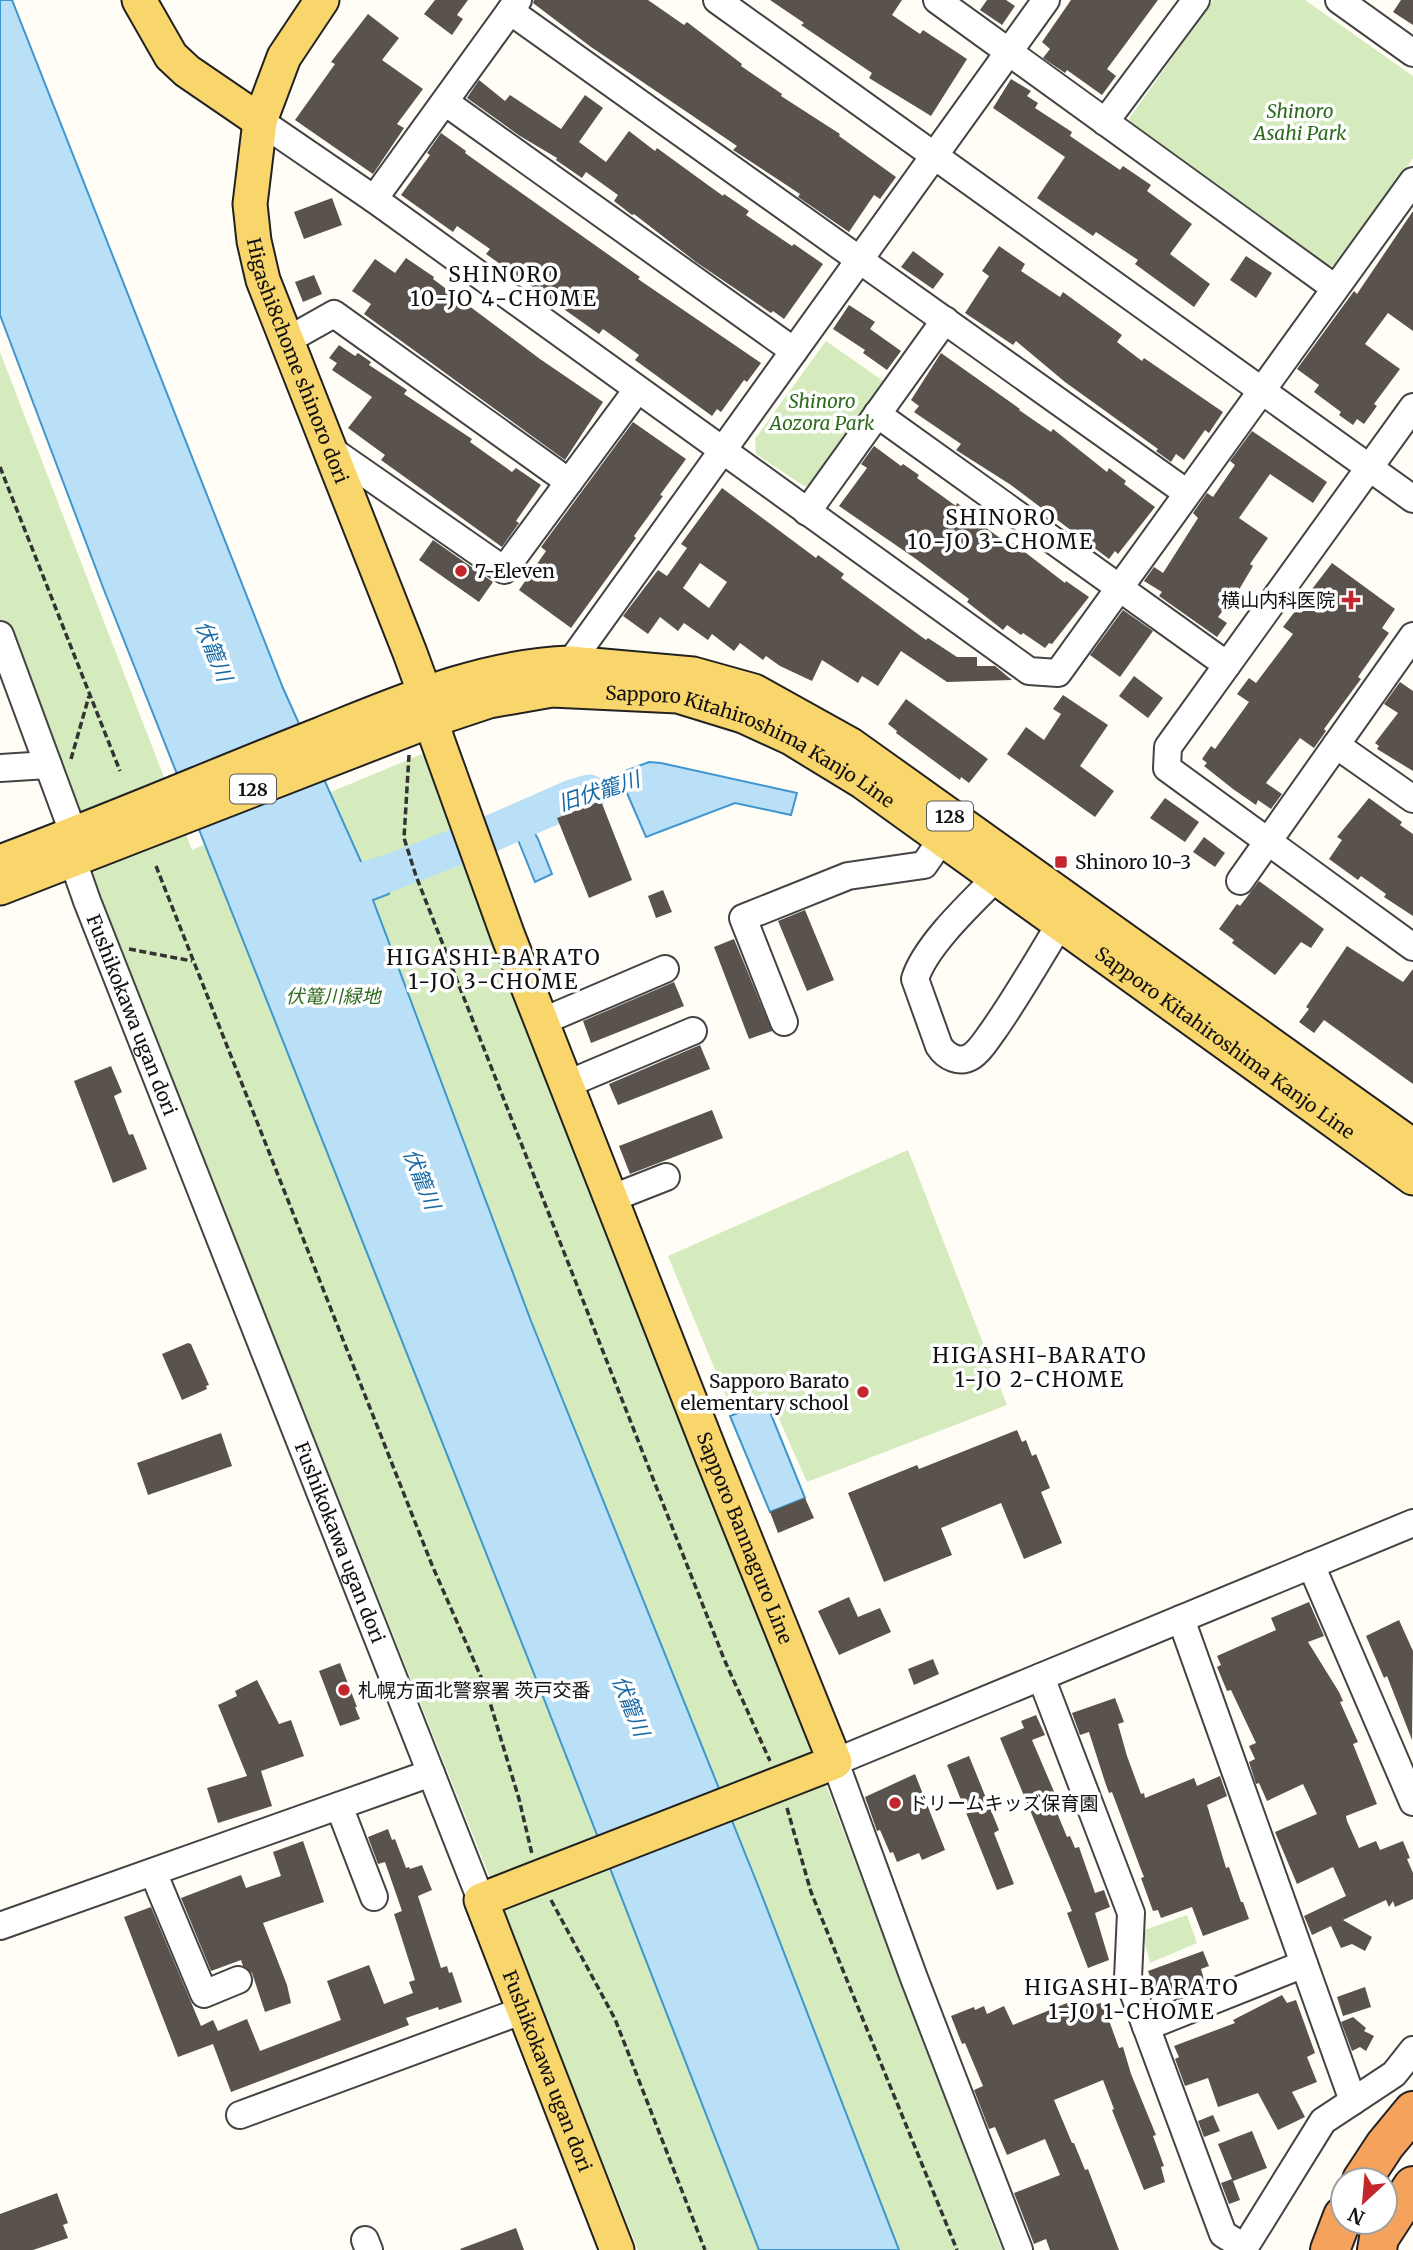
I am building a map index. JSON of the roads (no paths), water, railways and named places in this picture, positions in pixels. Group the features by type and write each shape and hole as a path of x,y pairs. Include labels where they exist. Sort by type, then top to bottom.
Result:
{"highway":[{"path":"1371,2166 1413,2111"},
{"path":"1377,2250 1379,2238 1413,2186"}],"main road":[{"path":"139,0 171,56 187,71 260,121"},
{"name":"Higashi8chome shinoro dori","path":"322,0 284,57 260,121 250,204 254,241 263,280 428,707"},
{"name":"Sapporo Kitahiroshima Kanjo Line","path":"0,888 73,848 428,707 484,674 570,663 694,674 754,691 851,745 1413,1146"},
{"name":"Sapporo Kitahiroshima Kanjo Line","path":"428,707 552,691 678,696 743,716 791,738 863,782 1413,1178"},
{"name":"Sapporo Bannaguro Line","path":"428,707 508,936 565,1085 835,1762"},
{"name":"Sapporo Kitahiroshima Kanjo Line","path":"0,862 73,848"},
{"path":"481,1900 549,1863 776,1775 835,1762"},
{"name":"Fushikokawa ugan dori","path":"481,1900 617,2250"}],"street":[{"path":"717,0 1413,499"},
{"path":"937,0 1335,288"},
{"path":"570,663 1046,0"},
{"path":"1105,122 1196,0"},
{"path":"1339,0 1366,8 1413,53"},
{"path":"374,200 514,5 860,259 1187,493"},
{"path":"444,102 794,351"},
{"path":"260,121 1029,671 1058,673 1413,181"},
{"path":"286,341 334,314 569,482"},
{"path":"807,512 945,320"},
{"path":"327,447 504,570 637,390"},
{"path":"1413,407 1168,747 1167,768 1413,947"},
{"path":"877,414 1227,665"},
{"name":"Fushikokawa ugan dori","path":"1,642 59,766 73,848 97,927 481,1900"},
{"path":"1240,881 1336,745 1409,648"},
{"path":"1336,745 1413,799"},
{"path":"0,768 59,766"},
{"path":"784,1022 743,918 848,876 924,865 942,839"},
{"path":"996,878 947,929 915,979 939,1046 947,1055 960,1060 978,1051 1005,1014 1060,924"},
{"path":"541,1022 665,969"},
{"path":"565,1085 693,1031"},
{"path":"610,1199 666,1177"},
{"path":"1019,2250 914,1978 835,1762 1413,1523"},
{"path":"1311,1565 1413,1802"},
{"path":"1181,1619 1353,2101"},
{"path":"1041,1677 1131,1913 1128,1978 1223,2234 1244,2249 1323,2121 1394,2074 1413,2050"},
{"path":"0,1926 431,1773"},
{"path":"340,1806 374,1897"},
{"path":"153,1872 204,1994 238,1980"},
{"path":"1146,2027 1304,1964"},
{"path":"240,2115 524,2010"}],"water":[{"name":"伏籠川","path":"0,0 12,0 283,688 362,864 375,859 378,866 386,864 393,884 386,887 389,894 373,900 531,1321 759,1888 899,2250 759,2250 542,1694 104,590 0,315"},
{"path":"649,762 797,793 791,815 735,803 646,837 627,793 549,821 540,803"},
{"path":"522,811 538,839 552,874 535,882 516,835 504,840 497,822"},
{"path":"460,836 468,855 429,869 422,850"},
{"path":"766,1402 805,1498 770,1512 730,1416"}],"waterway":[{"name":"旧伏籠川","path":"490,834 589,793"},
{"name":"旧伏籠川","path":"342,887 389,873 464,844"}],"place":[{"name":"7-Eleven","path":"461,571"},
{"name":"横山内科医院","path":"1351,600"},
{"name":"Shinoro 10-3","path":"1061,862"},
{"name":"Sapporo Barato elementary school","path":"863,1392"},
{"name":"札幌方面北警察署 茨戸交番","path":"344,1690"},
{"name":"ドリームキッズ保育園","path":"895,1803"}],"district":[{"name":"SHINORO 10-JO 4-CHOME","path":"504,286"},
{"name":"SHINORO 10-JO 3-CHOME","path":"1001,529"},
{"name":"HIGASHI-BARATO 1-JO 3-CHOME","path":"494,969"},
{"name":"HIGASHI-BARATO 1-JO 2-CHOME","path":"1040,1367"},
{"name":"HIGASHI-BARATO 1-JO 1-CHOME","path":"1132,1999"}],"park label":[{"name":"Shinoro Asahi Park","path":"1300,122"},
{"name":"Shinoro Aozora Park","path":"822,412"},
{"name":"伏篭川緑地","path":"333,996"}]}
